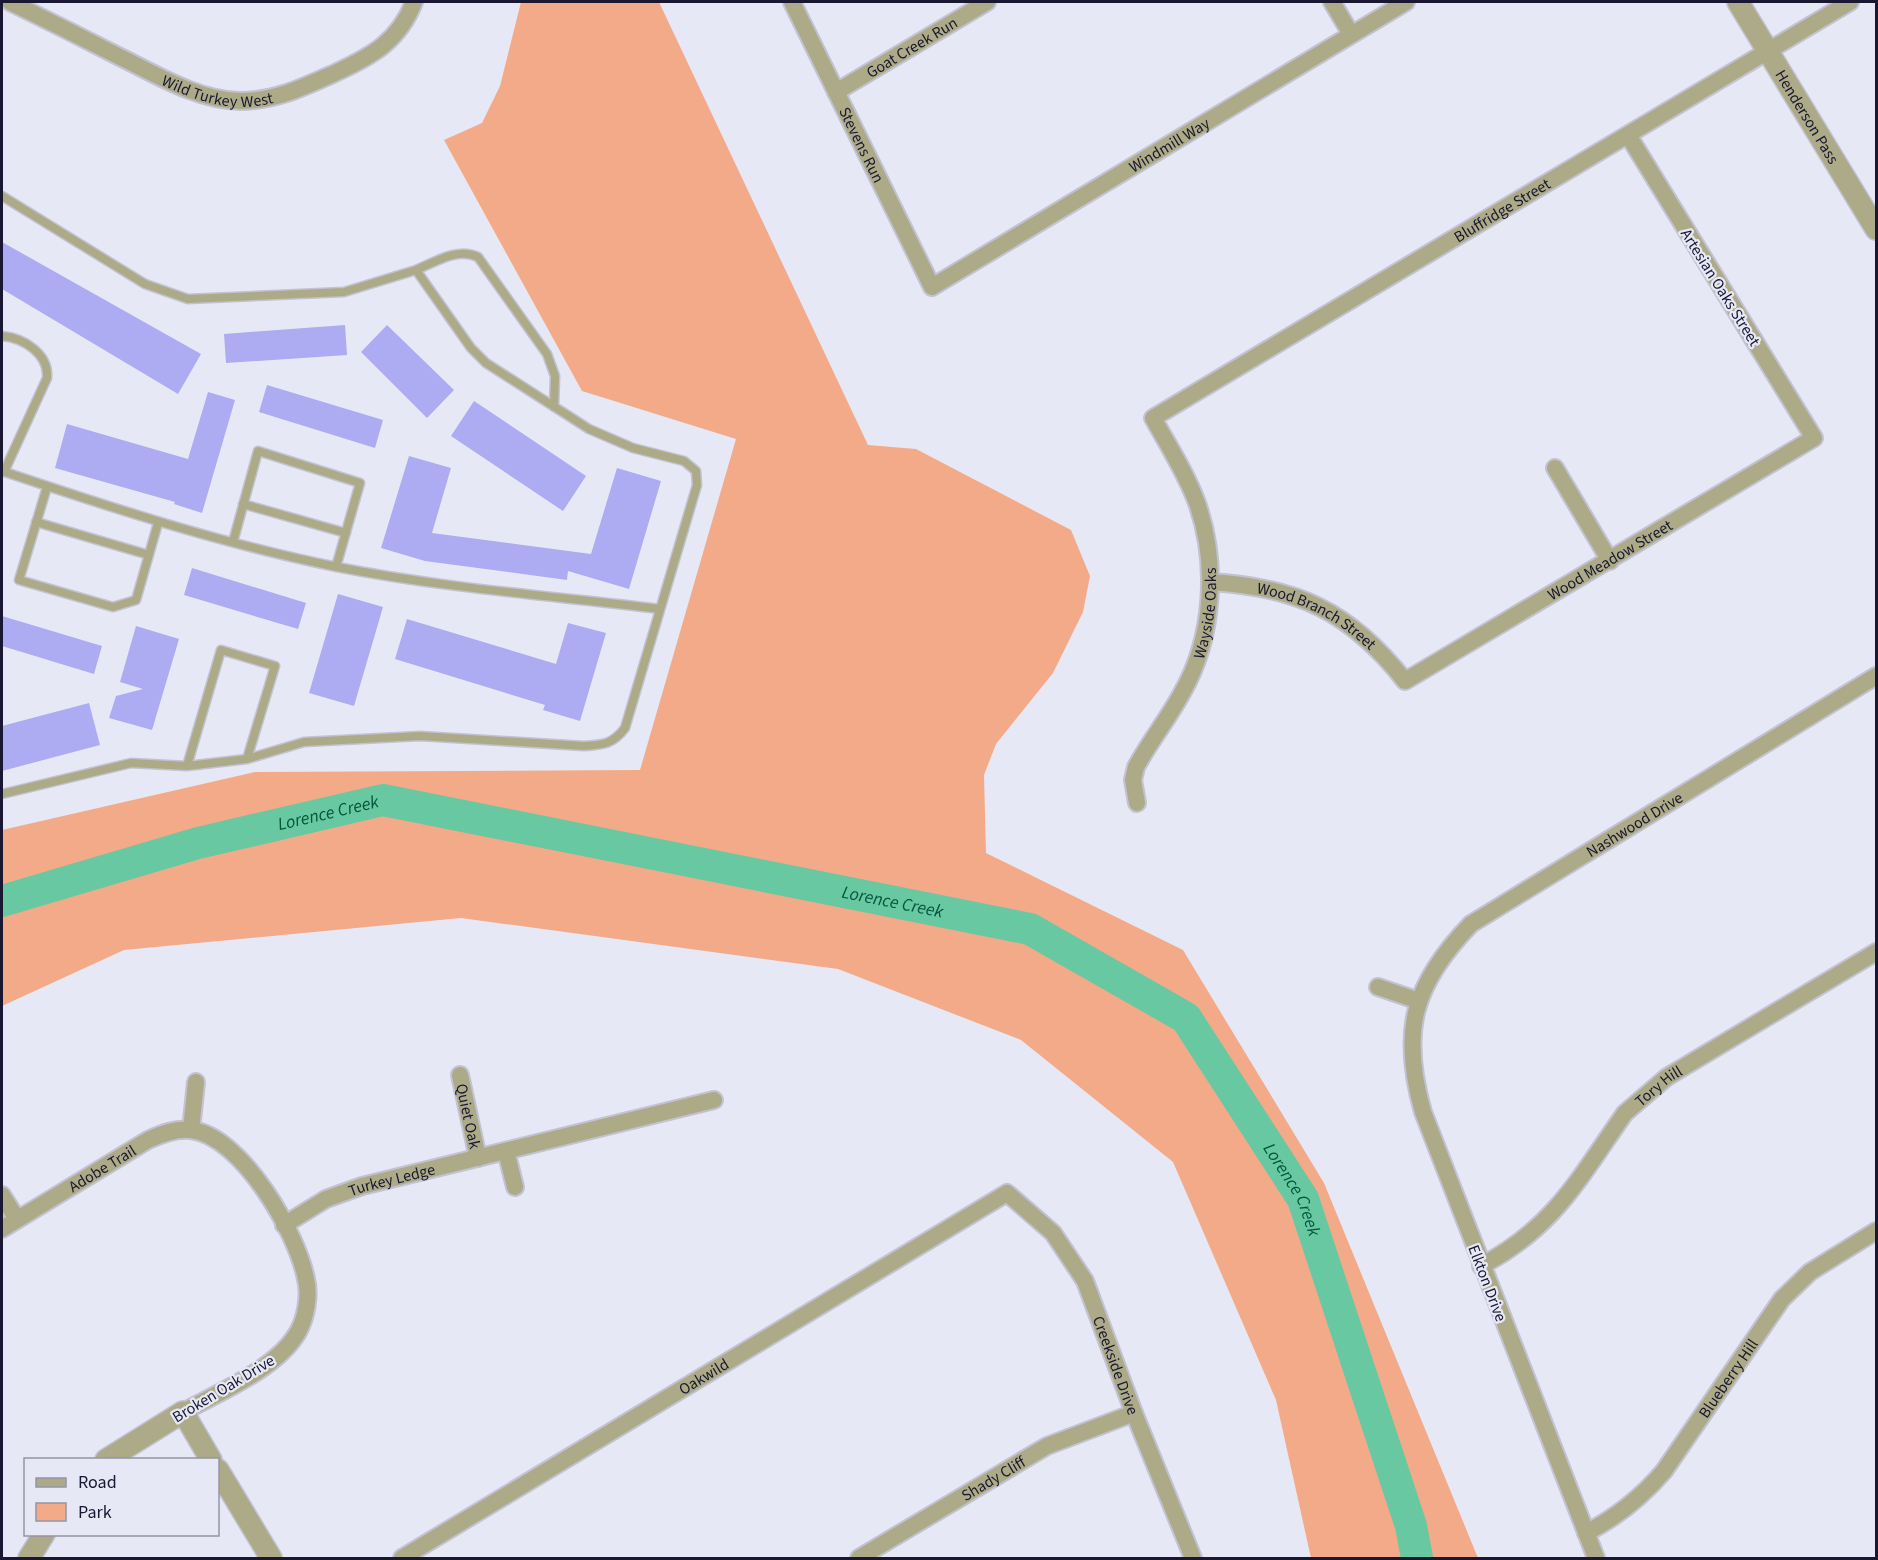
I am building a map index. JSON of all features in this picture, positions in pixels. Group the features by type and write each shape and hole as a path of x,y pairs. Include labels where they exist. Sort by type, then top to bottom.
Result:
{"street":[{"name":"Stevens Run","path":"792,2 932,287"},
{"name":"Goat Creek Run","path":"836,92 987,2"},
{"path":"1332,2 1352,34"},
{"name":"Windmill Way","path":"932,287 1406,2"},
{"name":"Henderson Pass","path":"1738,2 1876,229"},
{"name":"Bluffridge Street","path":"1153,418 1850,2"},
{"name":"Wild Turkey West","path":"21,4 174,84 207,96 241,101 293,92 354,64 388,44 413,5"},
{"name":"Artesian Oaks Street","path":"1628,135 1814,438"},
{"name":"Wayside Oaks","path":"1137,803 1133,780 1136,767 1183,693 1201,648 1206,625 1210,582 1205,537 1197,504 1153,418"},
{"name":"Wood Meadow Street","path":"1405,681 1814,438"},
{"path":"1555,468 1610,561"},
{"name":"Wood Branch Street","path":"1210,582 1250,585 1281,591 1319,607 1339,618 1376,646 1405,681"},
{"name":"Nashwood Drive","path":"1419,1001 1437,963 1471,924 1876,676"},
{"name":"Tory Hill","path":"1481,1266 1518,1244 1550,1217 1625,1113 1638,1100 1667,1077 1876,952"},
{"path":"1378,987 1419,1001"},
{"name":"Elkton Drive","path":"1419,1001 1411,1046 1413,1080 1422,1112 1596,1558"},
{"name":"Quiet Oak","path":"460,1075 478,1158"},
{"path":"191,1130 196,1082"},
{"name":"Turkey Ledge","path":"284,1225 326,1200 362,1186 714,1100"},
{"name":"Adobe Trail","path":"2,1229 147,1140 164,1133 191,1130 212,1136 230,1148 253,1172 284,1225"},
{"path":"506,1151 515,1187"},
{"name":"Creekside Drive","path":"1007,1193 1053,1233 1085,1281 1134,1413 1193,1558"},
{"name":"Oakwild","path":"402,1558 1007,1193"},
{"path":"2,1195 17,1219"},
{"name":"Broken Oak Drive","path":"109,1458 183,1412 266,1365 283,1352 298,1331 306,1306 307,1281 284,1225"},
{"name":"Blueberry Hill","path":"1586,1533 1607,1523 1645,1494 1664,1471 1771,1315 1795,1285 1810,1272 1876,1231"},
{"path":"183,1412 210,1458"},
{"name":"Shady Cliff","path":"859,1558 1047,1446 1134,1413"},
{"path":"219,1472 270,1558"},
{"path":"29,1558 43,1536"}],"lane":[{"path":"2,196 145,284 188,299 344,292 469,252 478,257 547,354 555,376 554,407"},
{"path":"2,794 131,763 187,766 247,759 304,742 420,736 584,746 606,744 617,739 625,728 697,485 696,471 684,461 633,448 589,429 486,363 471,348 416,270"},
{"path":"2,336 19,341 38,352 48,366 47,378 3,472 158,523 336,567 407,579 660,609"},
{"path":"233,542 258,450 360,483 336,567"},
{"path":"47,487 20,580 113,607 136,600 158,523"},
{"path":"243,504 346,533"},
{"path":"36,522 148,555"},
{"path":"187,766 221,650 275,666 247,759"}],"green space":[{"path":"521,2 659,2 868,445 916,449 1071,530 1090,576 1083,612 1053,673 996,744 984,775 986,853 1183,950 1324,1183 1478,1558 1311,1558 1276,1400 1173,1162 1021,1040 838,969 461,918 124,950 2,1006 2,830 255,772 640,770 736,439 582,391 444,140 482,123 500,86"}],"building":[{"path":"2,242 201,354 178,394 2,289"},
{"path":"345,325 347,355 226,363 224,334"},
{"path":"387,325 454,390 427,418 361,352"},
{"path":"267,385 383,420 375,448 259,412"},
{"path":"208,392 235,400 202,513 174,504 175,502 55,468 67,424 188,459"},
{"path":"474,401 586,476 563,511 451,436"},
{"path":"409,456 451,468 432,533 591,554 617,468 661,481 629,589 568,571 567,580 425,561 381,548"},
{"path":"192,568 306,603 298,629 184,595"},
{"path":"338,594 383,607 354,706 309,693"},
{"path":"2,616 102,646 94,674 2,646"},
{"path":"407,619 556,664 568,623 606,633 580,721 543,710 545,705 395,659"},
{"path":"136,626 179,639 152,730 109,718 116,696 143,689 120,682"},
{"path":"89,703 100,745 2,771 2,726"}],"waterway":[{"name":"Lorence Creek","path":"2,901 198,843 383,800 1030,929 1186,1018 1303,1199 1411,1526 1417,1558"}]}
